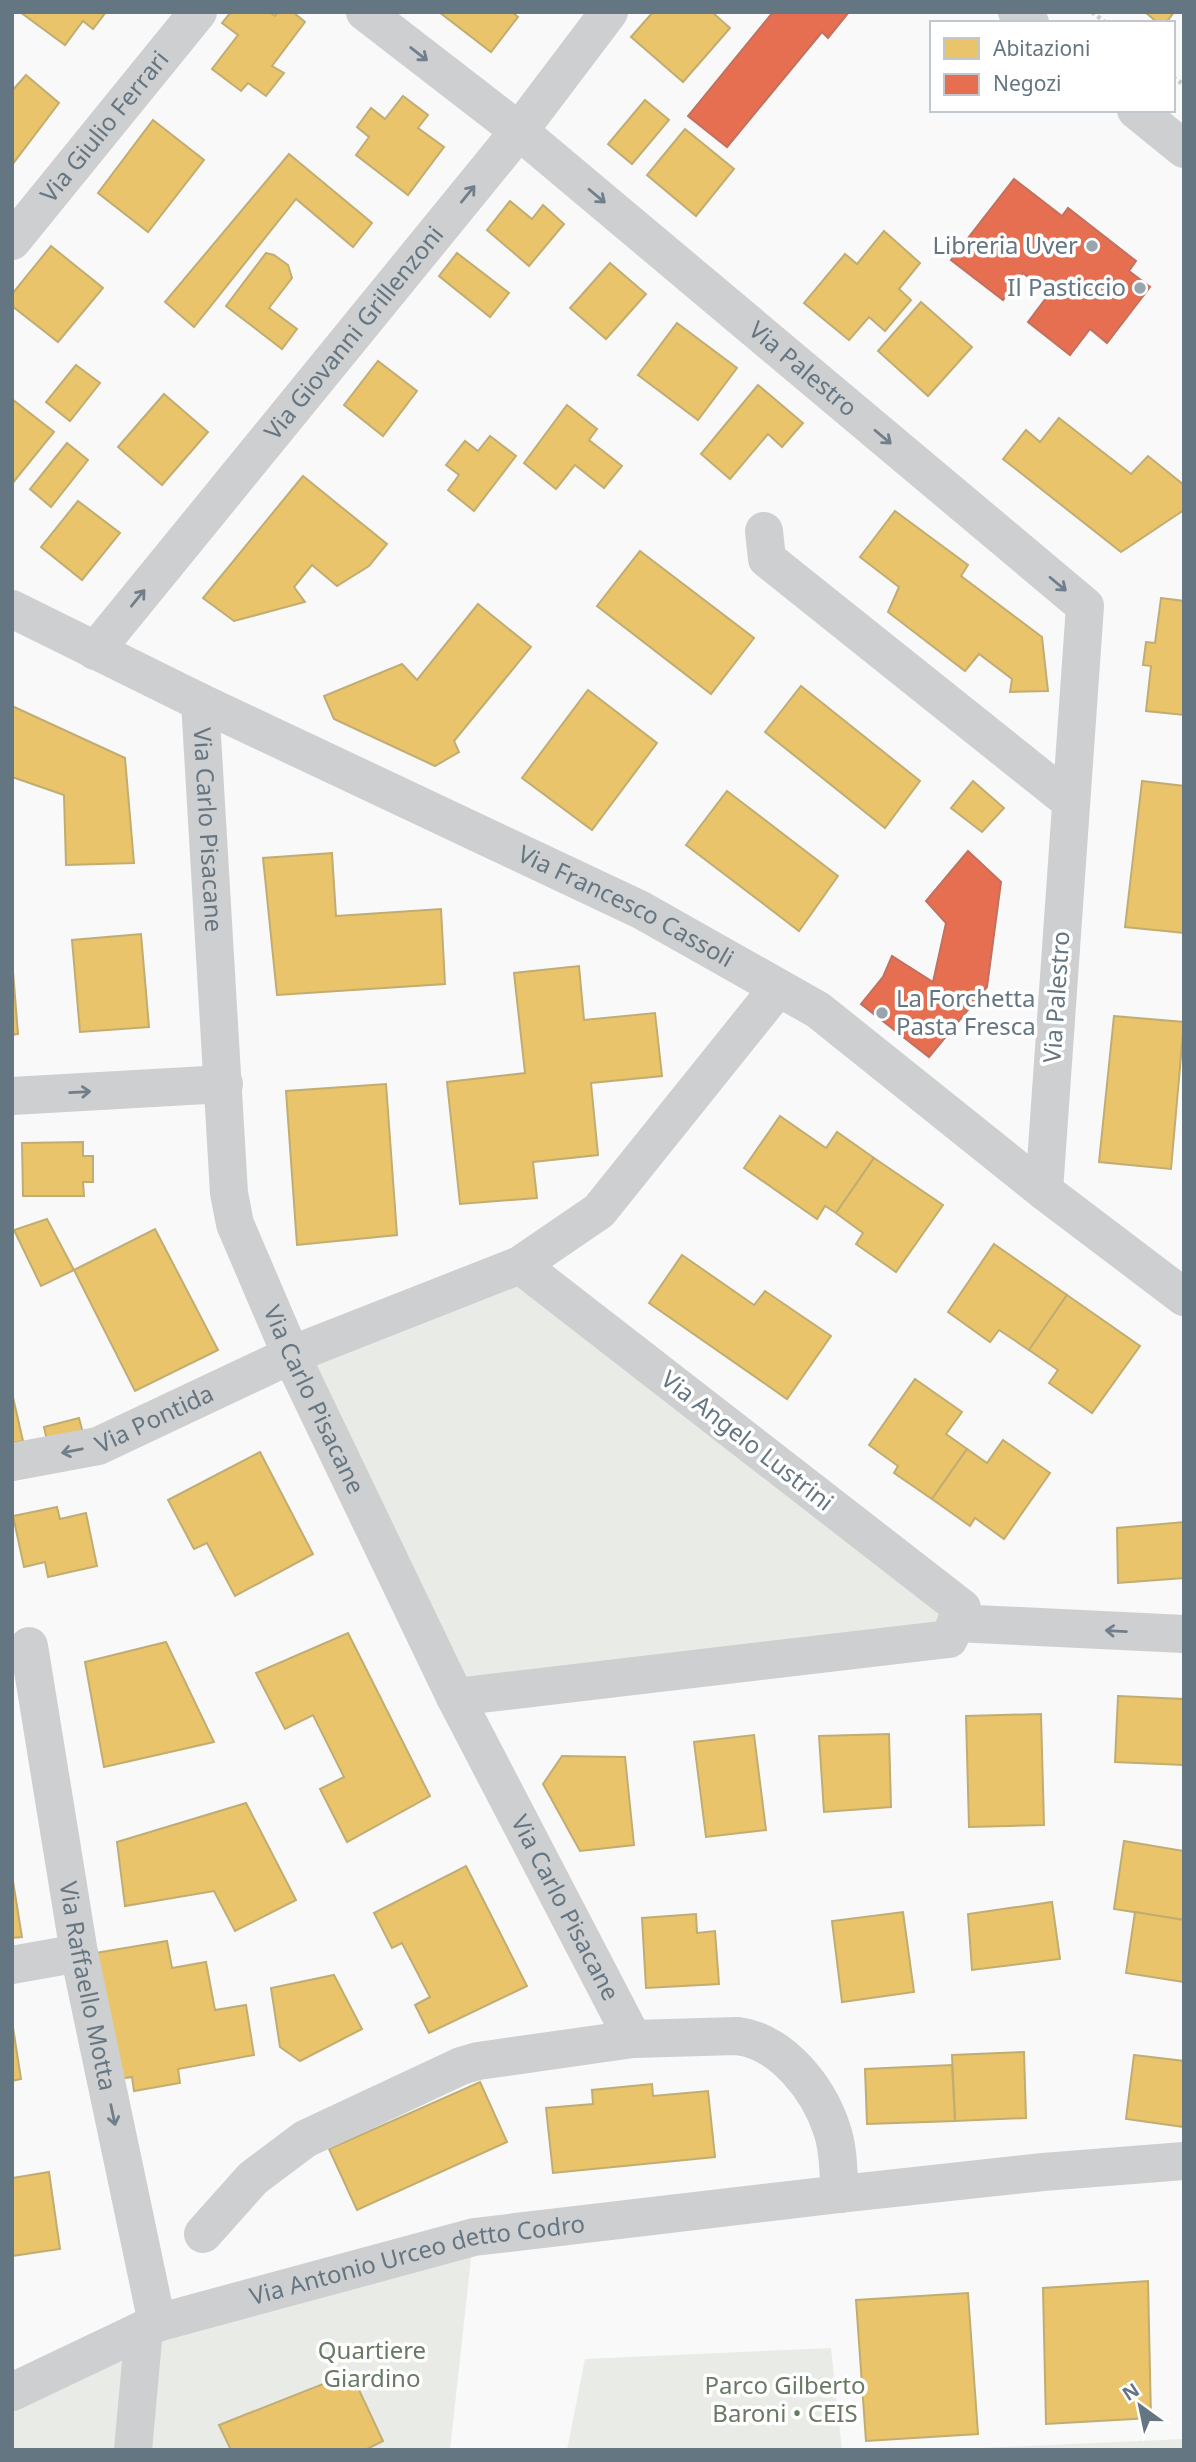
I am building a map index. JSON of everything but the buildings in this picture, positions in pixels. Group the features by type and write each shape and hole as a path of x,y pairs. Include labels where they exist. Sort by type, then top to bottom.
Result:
{"street":[{"name":"Via Giulio Ferrari","path":"12,242 198,12"},
{"name":"Via Palestro","path":"365,12 519,131 1085,606 1044,1191"},
{"name":"Via Giovanni Grillenzoni","path":"95,651 519,131 610,12"},
{"path":"1138,112 1184,149"},
{"path":"764,531 767,559 1071,802"},
{"name":"Via Francesco Cassoli","path":"12,610 640,910 818,1010 1044,1191 1184,1297"},
{"name":"Via Carlo Pisacane","path":"200,702 229,1193 233,1215 291,1355 455,1697 633,2039"},
{"path":"291,1355 520,1265 600,1211 778,988"},
{"path":"12,1096 224,1084"},
{"name":"Via Angelo Lustrini","path":"520,1265 962,1608 956,1623"},
{"name":"Via Pontida","path":"12,1462 98,1446 291,1355"},
{"path":"455,1697 949,1639 956,1623 1184,1634"},
{"name":"Via Raffaello Motta","path":"29,1646 79,1953 151,2326 133,2450"},
{"path":"12,1965 79,1953"},
{"path":"203,2234 253,2178 305,2139 441,2074 478,2061 633,2039 737,2036 752,2038 768,2046 793,2066 826,2114 836,2146 839,2194"},
{"name":"Via Antonio Urceo detto Codro","path":"12,2392 151,2326 474,2237 1043,2172 1184,2161"}],"green space":[{"path":"520,1265 962,1608 949,1639 455,1697 291,1355"},
{"name":"Quartiere Giardino","path":"472,2249 450,2450 12,2450 12,2405 160,2334"},
{"name":"Parco Gilberto Baroni • CEIS","path":"831,2348 842,2450 567,2450 585,2359"},
{"name":"Parco Gilberto Baroni • CEIS","path":"1184,2439 1184,2450 935,2450"}],"place":[{"name":"Libreria Uver","path":"1092,246"},
{"name":"Il Pasticcio","path":"1140,288"},
{"name":"La Forchetta Pasta Fresca","path":"882,1013"}]}
